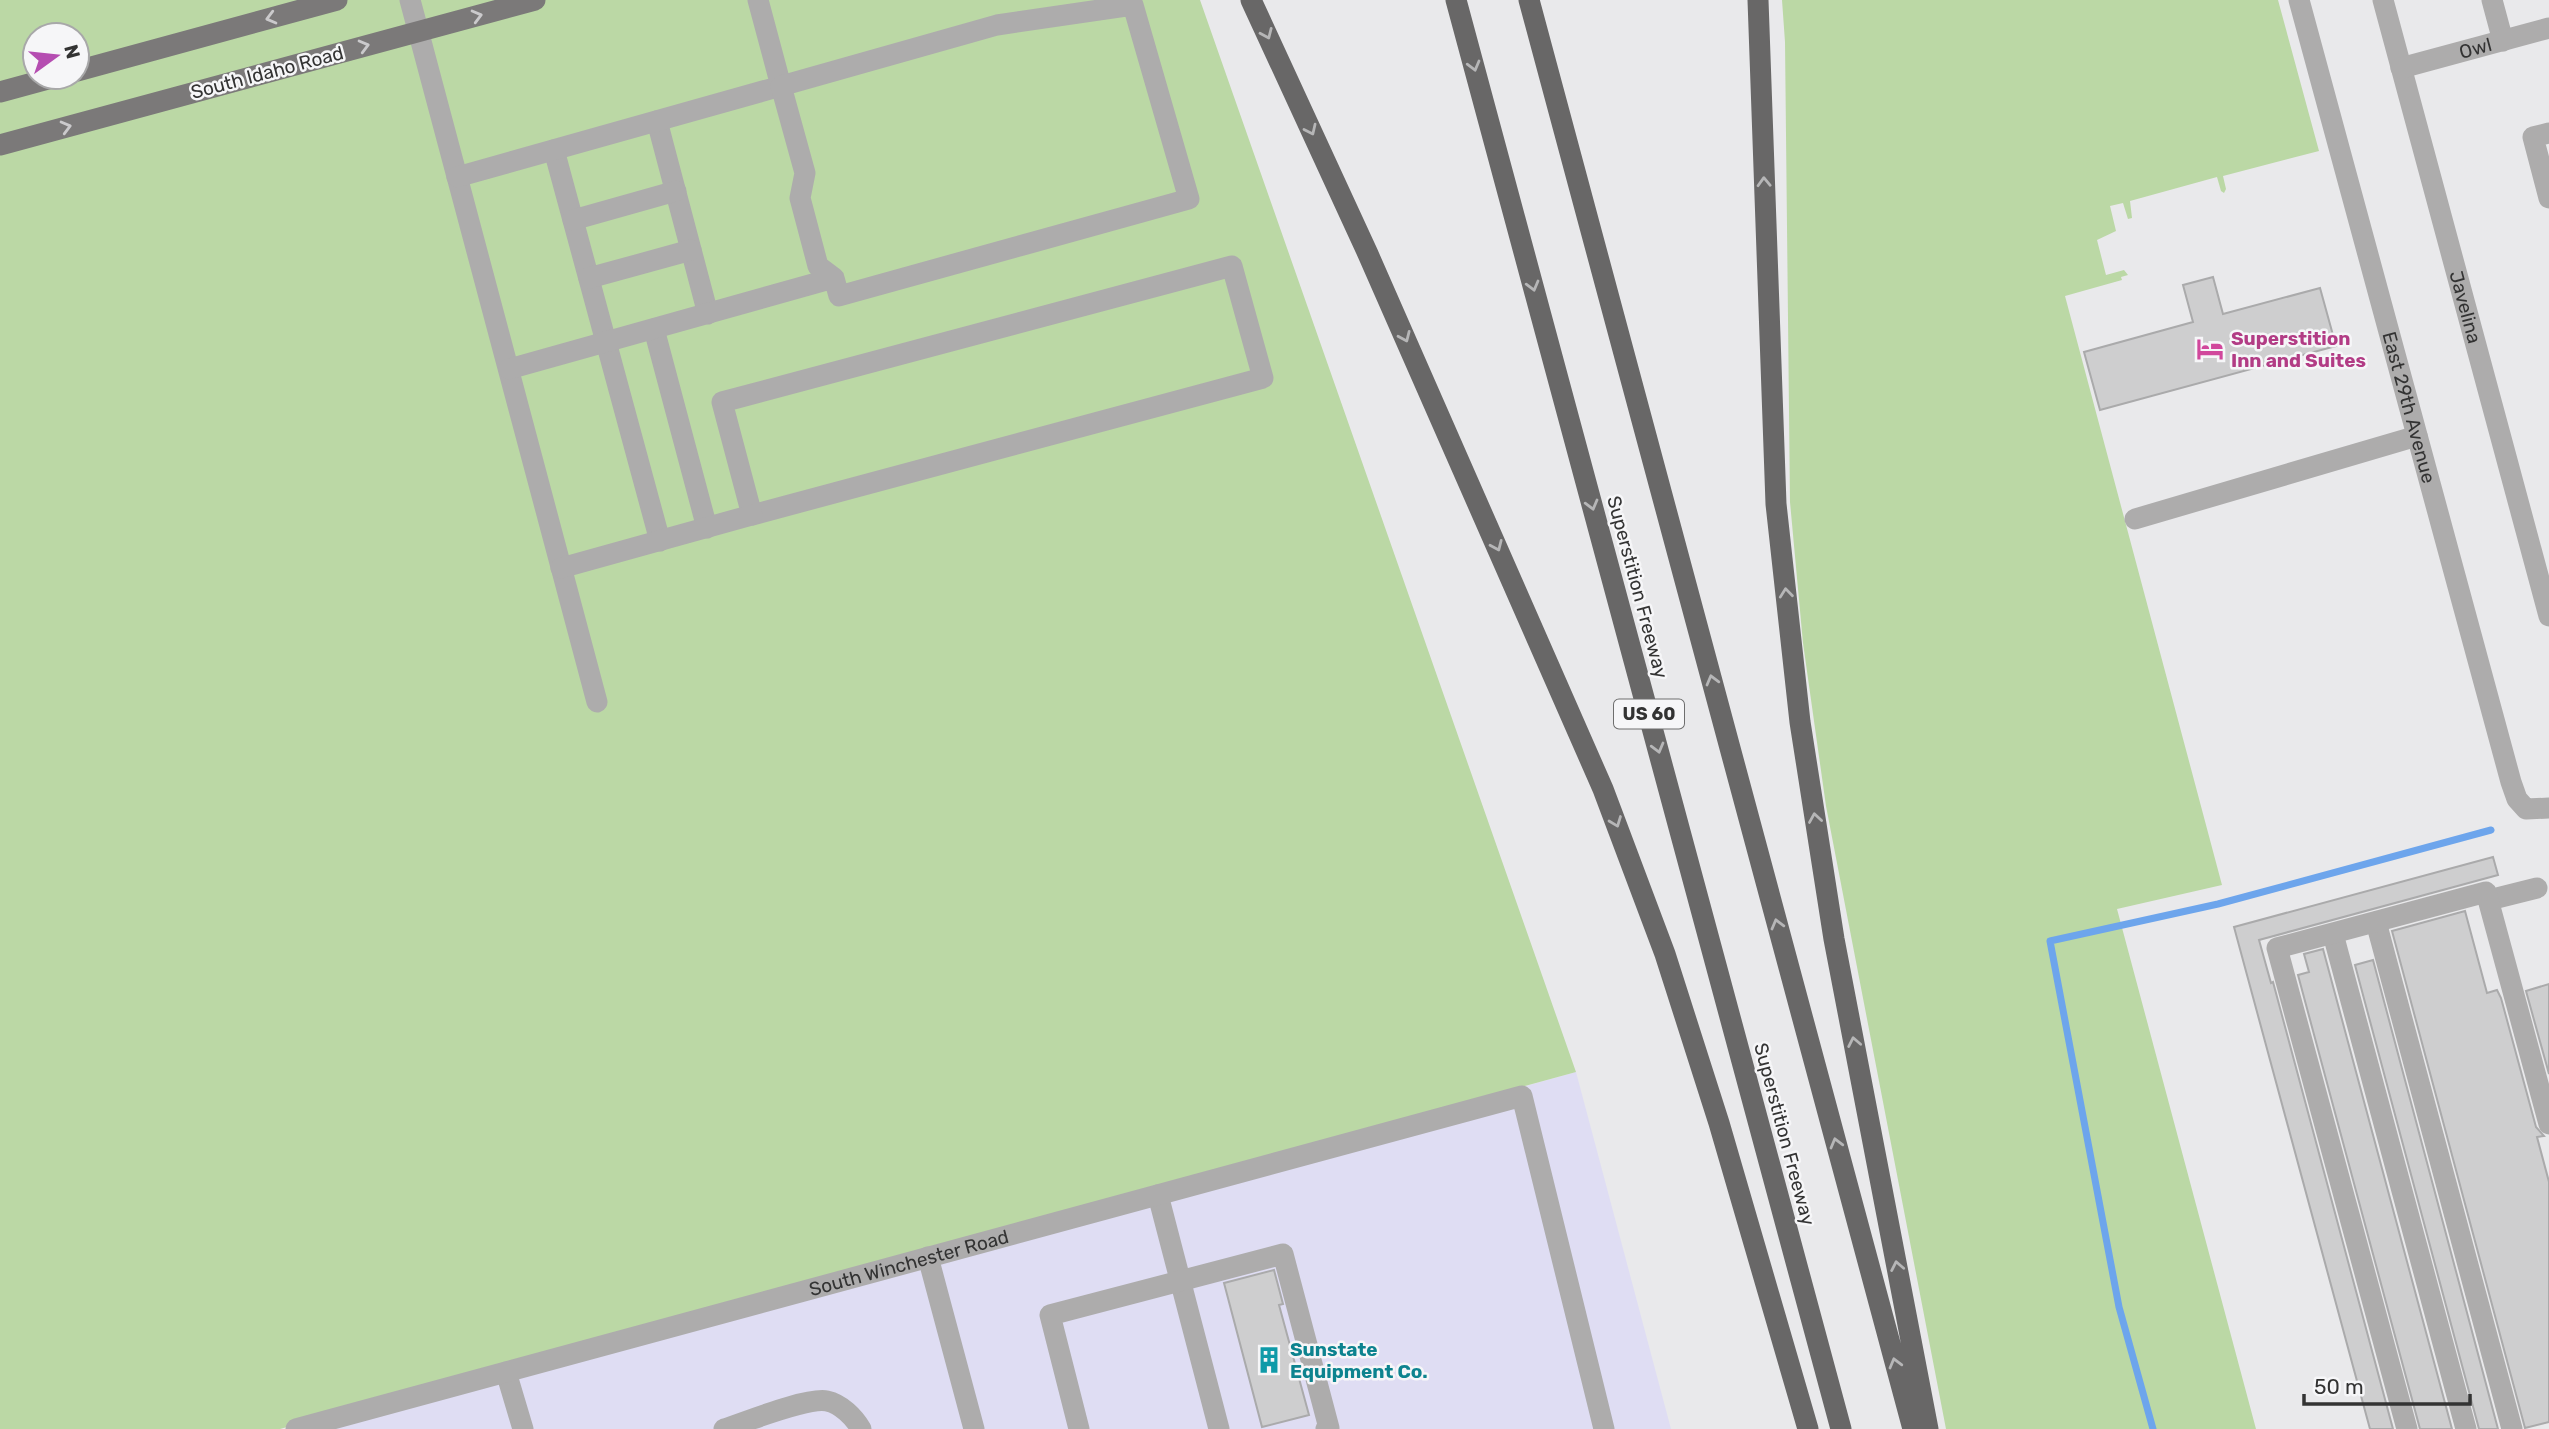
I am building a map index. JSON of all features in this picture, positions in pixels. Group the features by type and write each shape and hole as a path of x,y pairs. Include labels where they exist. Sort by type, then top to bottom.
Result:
{"highway":[{"path":"1251,0 1368,254 1603,789 1669,967 1719,1123 1808,1429"},
{"name":"Superstition Freeway","path":"1456,0 1840,1429"},
{"path":"1529,0 1913,1429"},
{"path":"1758,0 1776,503 1800,722 1834,939 1928,1429"}],"main road":[{"path":"91,67 337,0"},
{"name":"South Idaho Road","path":"0,145 535,0"},
{"path":"0,92 21,86"}],"street":[{"path":"410,0 597,702"},
{"path":"457,177 554,150 781,86 998,25 1133,5 1189,199 839,296 834,278 818,266 800,198 805,173 781,86 758,0"},
{"name":"East 29th Avenue","path":"2299,0 2511,782 2517,799 2526,810 2549,808"},
{"name":"Javelina","path":"2383,0 2549,616"},
{"path":"2492,0 2503,41"},
{"name":"Owl","path":"2402,68 2549,28"},
{"path":"657,121 708,314"},
{"path":"2549,133 2533,137 2549,198"},
{"path":"554,150 660,541"},
{"path":"573,220 676,191"},
{"path":"589,278 691,250"},
{"path":"561,568 1263,378 1232,266 722,402 752,515"},
{"path":"509,369 834,278"},
{"path":"654,329 708,528"},
{"path":"2135,519 2417,436"},
{"path":"2489,900 2538,888"},
{"path":"2407,1429 2277,948 2486,892 2549,1124"},
{"path":"2376,922 2512,1429"},
{"path":"2333,933 2466,1429"},
{"name":"South Winchester Road","path":"296,1429 1522,1096 1601,1427"},
{"path":"1158,1195 1219,1429"},
{"path":"1079,1429 1050,1315 1283,1254 1329,1428 1326,1429"},
{"path":"928,1257 974,1429"},
{"path":"506,1372 523,1429"},
{"path":"724,1429 802,1404 827,1401 848,1412 861,1429"}],"shaded area":[{"path":"1576,1072 1671,1429 303,1429"}],"green space":[{"path":"0,0 1200,0 1576,1072 280,1429 0,1429"},
{"path":"1782,0 2278,0 2319,151 2223,176 2226,189 2224,193 2217,177 2130,201 2132,218 2128,219 2123,203 2110,206 2116,231 2097,240 2106,275 2124,270 2128,275 2121,277 2122,280 2065,296 2222,885 2117,909 2256,1429 1946,1429 1826,806 1803,643 1790,502 1785,42"}],"building":[{"name":"Superstition Inn and Suites","path":"2213,277 2223,314 2320,288 2336,346 2100,410 2084,352 2193,322 2183,285"},
{"path":"2493,857 2498,875 2259,940 2271,983 2273,982 2393,1429 2370,1429 2234,927"},
{"path":"2465,911 2487,993 2497,990 2501,998 2536,1127 2544,1136 2537,1137 2549,1182 2549,1422 2525,1428 2392,931"},
{"path":"2323,949 2452,1429 2420,1429 2298,975 2309,972 2304,954"},
{"path":"2373,960 2498,1429 2479,1429 2355,965"},
{"path":"2549,984 2549,1074 2526,991"},
{"name":"Sunstate Equipment Co.","path":"1274,1270 1283,1304 1279,1305 1309,1415 1262,1427 1224,1283"}],"waterway":[{"path":"2153,1429 2119,1307 2050,941 2218,904 2491,830"}],"place":[{"name":"Superstition Inn and Suites","path":"2210,349"},
{"name":"Sunstate Equipment Co.","path":"1269,1360"}]}
